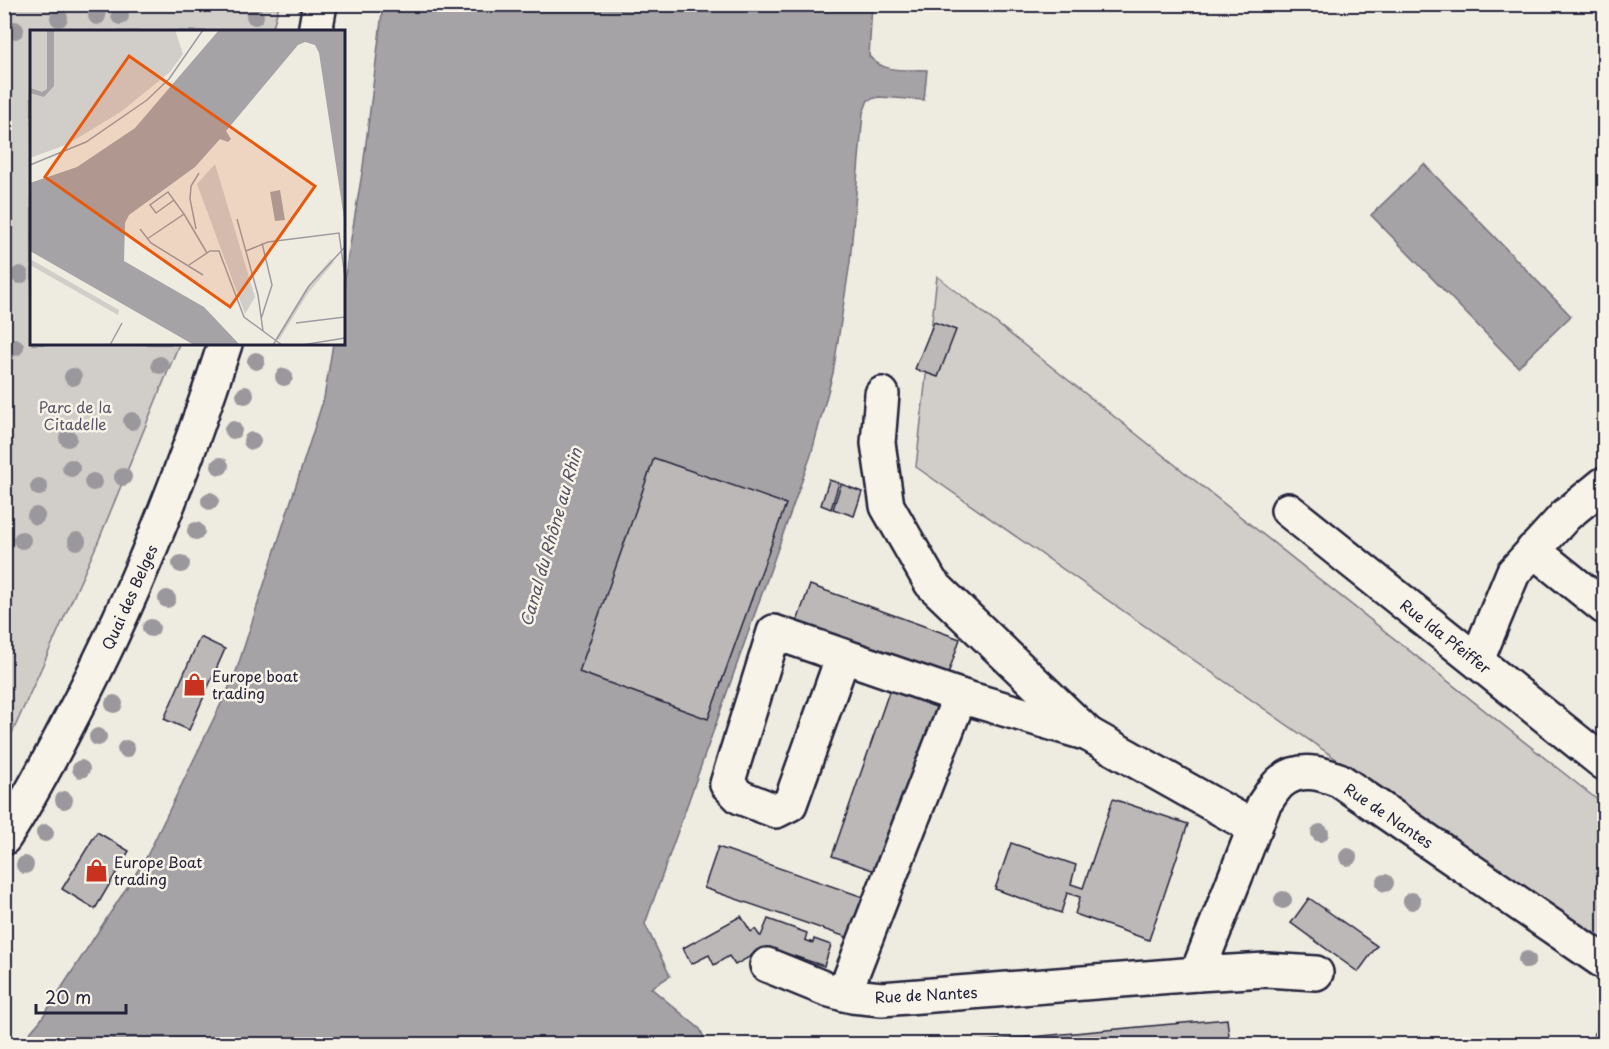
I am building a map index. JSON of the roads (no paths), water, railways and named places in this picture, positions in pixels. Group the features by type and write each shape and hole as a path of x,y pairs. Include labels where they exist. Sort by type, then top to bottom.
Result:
{"street":[{"path":"315,30 320,4"},
{"name":"Quai des Belges","path":"4,838 47,764 93,676 146,563 197,432 225,345"},
{"path":"882,394 878,443 887,506 931,583 1088,734"},
{"path":"1477,660 1513,573 1566,515 1605,484"},
{"name":"Rue Ida Pfeiffer","path":"1288,510 1605,763"},
{"path":"1533,550 1605,607"},
{"path":"843,656 790,804 776,811 740,797 727,784 774,632 960,696 1088,734 1255,828"},
{"path":"844,994 960,696"},
{"name":"Rue de Nantes","path":"1197,974 1264,804 1282,781 1302,772 1316,772 1339,780 1605,962"},
{"name":"Rue de Nantes","path":"767,965 826,989 882,999 1197,974 1266,970 1316,973"}],"water":[{"name":"Canal du Rhône au Rhin","path":"383,5 872,5 869,56 881,66 888,68 927,70 924,100 879,97 868,100 863,113 850,262 833,373 811,455 645,924 670,976 651,988 700,1029 707,1044 20,1044 40,1021 146,858 235,675 324,398 333,345 345,345 345,275 363,167"},
{"path":"1424,164 1571,316 1518,367 1371,215"}],"place":[{"name":"Europe boat trading","path":"194,684"},
{"name":"Europe Boat trading","path":"96,870"}],"park label":[{"name":"Parc de la Citadelle","path":"75,414"}]}
